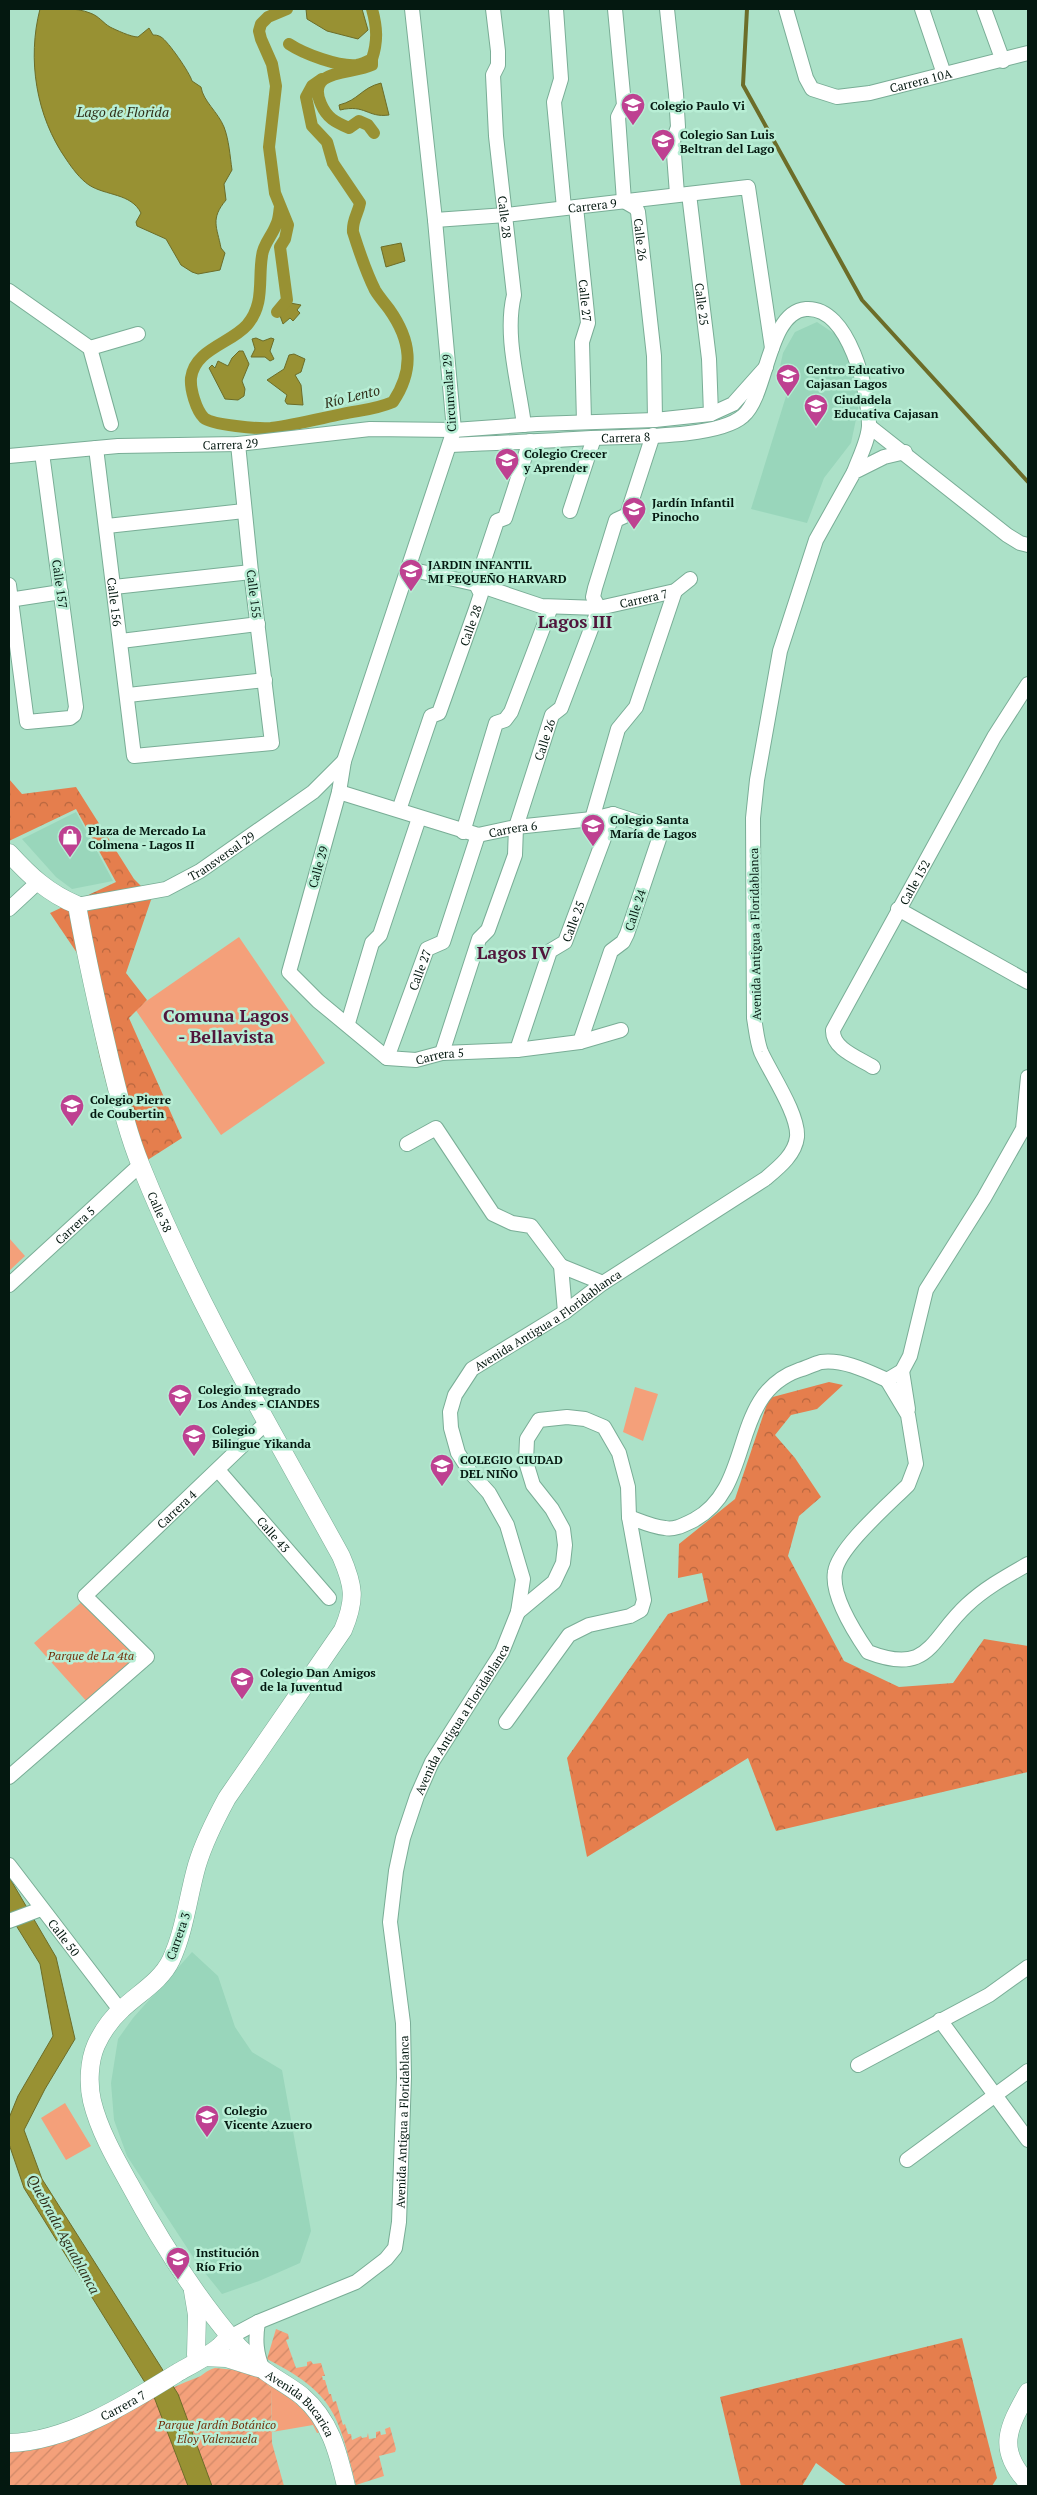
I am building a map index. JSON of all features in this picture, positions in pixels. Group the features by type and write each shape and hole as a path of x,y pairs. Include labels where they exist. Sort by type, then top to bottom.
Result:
{"main road":[{"path":"9,853 37,884 57,897 77,905"},
{"name":"Calle 38","path":"77,905 103,1032 124,1118 140,1165 172,1238 267,1422 348,1572"},
{"name":"Carrera 3","path":"227,2338 155,2232 121,2169 106,2138 92,2100 90,2069 96,2046 120,2010 157,1979 172,1959 192,1895 197,1866 212,1826 227,1798 343,1630 354,1594 348,1572"},
{"path":"192,2288 197,2315 199,2356 226,2358 264,2371"},
{"name":"Carrera 7","path":"9,2443 28,2443 84,2423 170,2375 199,2356 220,2346 227,2338"},
{"name":"Avenida Bucarica","path":"227,2338 264,2371 303,2397 322,2419 332,2433 346,2486"},
{"path":"1028,2392 1013,2419 1008,2446 1015,2468 1028,2483"}],"street":[{"name":"Circunvalar 29","path":"344,761 451,445 454,430 435,220 412,9"},
{"name":"Calle 28","path":"493,9 498,51 498,64 493,75 496,136 514,295 511,310 511,328 524,426"},
{"name":"Calle 27","path":"556,9 561,80 554,102 588,323 582,342 584,422"},
{"path":"615,9 624,105 618,117 624,201"},
{"name":"Calle 25","path":"667,9 678,127 673,141 709,359 711,414"},
{"name":"Carrera 10A","path":"786,9 806,78 812,89 837,97 870,93 1003,61 1028,53"},
{"path":"922,9 944,74"},
{"path":"984,9 1003,61"},
{"name":"Carrera 9","path":"435,220 506,215 748,187 772,348"},
{"name":"Calle 26","path":"624,201 636,208 638,212 654,356 655,420"},
{"path":"9,291 90,348 111,424"},
{"name":"Carrera 8","path":"451,445 653,435 713,429 728,425 744,416 752,405 772,348 785,322 794,313 803,309 815,309 828,315 843,331 860,371 869,426 854,472"},
{"path":"90,348 138,334"},
{"name":"Carrera 8","path":"454,430 584,422 655,420 711,414 733,404 766,367"},
{"path":"869,426 1007,535 1020,544 1028,545"},
{"name":"Carrera 29","path":"9,456 96,448 238,444 370,429 454,430"},
{"name":"Calle 26","path":"442,1053 479,939 488,930 515,855 516,828 552,715 561,708 599,608 593,597 616,520 627,515 653,435"},
{"path":"570,511 594,438"},
{"name":"Calle 28","path":"398,810 431,716 438,713 476,609 480,594 476,584 497,521 505,518 530,441"},
{"name":"Calle 155","path":"134,756 272,743 251,572 238,444"},
{"name":"Calle 156","path":"96,448 128,695 134,756"},
{"path":"854,472 884,457 904,452"},
{"name":"Calle 157","path":"10,600 27,722 70,718 74,715 76,707 42,453"},
{"name":"Avenida Antigua a Floridablanca","path":"227,2338 258,2322 356,2282 386,2259 395,2248 399,2222 404,2077 403,2023 390,1922 396,1871 412,1807 432,1762 502,1652 518,1612 523,1580 507,1525 489,1494 471,1473 458,1453 451,1428 450,1412 455,1395 472,1369 565,1312 603,1283 765,1179 782,1164 793,1150 797,1137 795,1119 760,1050 754,1018 753,818 757,780 780,651 816,540 854,472"},
{"path":"107,526 244,510"},
{"name":"Carrera 7","path":"409,568 476,584 541,606 551,607 599,608 675,591"},
{"path":"114,587 251,572"},
{"path":"592,819 618,729 636,707 675,591 690,579"},
{"path":"9,585 10,600 61,592"},
{"path":"463,832 496,723 505,720 511,712 551,607"},
{"path":"121,642 258,624"},
{"path":"128,695 265,680"},
{"name":"Calle 152","path":"873,1067 836,1044 832,1038 833,1030 994,737 1028,684"},
{"name":"Calle 29","path":"344,761 339,792 289,972 318,1001 348,1024"},
{"name":"Transversal 29","path":"77,905 166,889 200,872 313,792 344,761"},
{"name":"Carrera 6","path":"339,792 463,832 478,835 516,828 592,819 613,814"},
{"name":"Calle 25","path":"517,1050 550,951 566,942 613,814"},
{"name":"Calle 24","path":"580,1042 611,952 623,942 627,934 662,830 613,814"},
{"path":"387,1058 348,1024 372,944 380,935 419,818"},
{"name":"Calle 27","path":"387,1058 427,949 443,942 478,835"},
{"path":"9,909 37,884"},
{"path":"898,909 1028,982"},
{"name":"Carrera 5","path":"387,1058 416,1060 442,1053 517,1050 580,1042 621,1030"},
{"path":"887,1380 902,1371 910,1356 926,1290 984,1198 1023,1129 1028,1077"},
{"path":"407,1144 436,1128 493,1214 512,1223 531,1226 561,1266 603,1283"},
{"name":"Carrera 5","path":"9,1285 140,1165"},
{"path":"561,1266 565,1312"},
{"path":"629,1517 666,1529 680,1527 714,1505 730,1482 751,1415 769,1387 788,1374 822,1362 852,1365 887,1380 908,1415"},
{"path":"902,1371 916,1464 914,1475 908,1485 840,1555 834,1572 836,1589 868,1652 886,1659 904,1662 925,1653 966,1605 985,1590 1028,1564"},
{"path":"506,1722 569,1635 589,1625 630,1616 641,1610 644,1600 629,1517 628,1487 619,1453 604,1427 585,1419 567,1417 539,1420 527,1439 526,1462 533,1485 552,1509 563,1529 565,1545 563,1564 554,1582 518,1612"},
{"name":"Carrera 4","path":"9,1777 146,1657 85,1596 267,1422"},
{"name":"Calle 43","path":"218,1470 329,1598"},
{"name":"Calle 50","path":"9,1865 36,1911 120,2010"},
{"path":"10,1921 36,1911"},
{"path":"858,2066 940,2020 990,1995 1028,1967"},
{"path":"940,2020 1028,2140"},
{"path":"907,2160 1028,2071"},
{"path":"258,2322 255,2339 257,2356 264,2371"}],"shaded area":[{"name":"Ciudadela Educativa Cajasan","path":"817,322 838,336 857,370 858,410 851,443 824,478 807,523 751,509 792,377 779,371 783,353 795,332"},
{"name":"Plaza de Mercado La Colmena - Lagos II","path":"76,812 113,881 72,889 56,877 22,839"},
{"name":"Colegio Vicente Azuero","path":"192,1952 218,1976 235,2027 252,2052 282,2070 311,2231 300,2263 259,2281 222,2294 197,2263 127,2156 114,2120 111,2083 118,2039 133,2018"}],"green space":[{"path":"9,779 22,794 76,787 134,879 152,897 126,973 147,1000 129,1018 182,1138 135,1168 115,1116 101,1063 77,953 50,913 116,882 76,809 9,841"},
{"path":"239,937 325,1063 221,1135 135,1009"},
{"path":"9,1238 25,1256 9,1271"},
{"path":"829,1382 843,1385 817,1409 791,1415 775,1435 795,1458 821,1497 799,1516 788,1556 844,1661 899,1687 953,1683 984,1639 1028,1646 1028,1772 776,1831 748,1758 587,1857 567,1758 668,1614 708,1601 702,1573 678,1578 679,1544 735,1499 769,1398"},
{"path":"635,1387 658,1394 643,1441 623,1432"},
{"name":"Parque de La 4ta","path":"84,1600 141,1656 89,1704 34,1643"},
{"path":"65,2103 91,2146 66,2160 41,2118"},
{"path":"276,2329 288,2334 289,2339 286,2340 296,2368 307,2366 307,2362 311,2361 313,2364 321,2363 325,2376 322,2376 323,2380 325,2380 333,2402 336,2401 343,2425 345,2424 348,2434 351,2434 352,2440 361,2436 362,2438 367,2437 368,2433 369,2439 376,2438 376,2432 380,2431 381,2435 386,2434 385,2429 390,2427 396,2449 395,2452 379,2456 384,2476 356,2485 344,2440 330,2408 307,2383 267,2359"},
{"path":"962,2338 997,2478 992,2486 847,2486 816,2463 802,2486 741,2486 720,2397"},
{"name":"Parque Jardín Botánico Eloy Valenzuela","path":"215,2368 236,2370 264,2379 271,2389 272,2443 284,2486 9,2486 9,2449 29,2451 74,2437"},
{"path":"264,2379 280,2390 309,2416 321,2432 317,2433 313,2425 272,2432 271,2389"}],"water":[{"name":"Lago de Florida","path":"40,9 84,11 96,16 110,27 135,37 138,37 149,28 153,35 158,35 169,44 192,81 201,87 202,92 224,127 232,170 224,184 226,200 216,218 221,248 225,253 220,270 198,274 181,265 166,239 137,226 136,222 141,213 137,207 125,198 89,185 79,177 68,162 47,124 37,87 34,47"},
{"path":"306,9 362,9 368,30 358,39 327,31 307,19"},
{"path":"381,83 389,115 376,115 356,109 340,110 339,105"},
{"path":"401,243 405,261 386,267 381,247"},
{"path":"285,302 301,305 297,310 300,313 293,321 290,318 283,324 279,313"},
{"path":"256,338 263,341 271,338 274,339 270,351 274,359 270,361 265,357 251,357 255,349 252,339"},
{"path":"239,351 243,351 249,364 242,381 245,389 244,396 238,400 225,399 209,368 212,365 215,368 218,361 228,366 232,358"},
{"path":"294,354 305,359 301,372 295,375 301,385 303,405 287,404 285,401 287,395 267,380 284,369 289,355"},
{"name":"Quebrada Aguablanca","path":"9,1877 56,1957 75,2039 45,2089 24,2130 42,2179 178,2394 212,2486 188,2486 154,2397 24,2188 9,2144 9,2118 18,2096 53,2036 40,1964 9,1914"}],"waterway":[{"name":"Río Lento","path":"277,312 287,300 280,247 285,239 288,225 275,193 269,147 276,86 272,64 259,31 261,24 268,17 287,9"},
{"path":"289,44 312,56 332,62 350,65 365,62 372,59 376,40 376,28 372,9"},
{"path":"747,9 743,85 862,300 1028,482"},
{"path":"372,59 372,65 325,78 319,84 318,92 323,109 332,119 349,128 359,121 368,125 374,133"},
{"name":"Río Lento","path":"280,207 277,223 263,252 259,300 253,317 240,332 206,353 194,368 191,388 198,410 204,418 216,423 271,428 374,408 393,402 405,378 408,355 406,343 389,309 375,290 355,239 353,224 360,203 333,163 327,142 312,126 306,97 312,86 322,79"}],"place":[{"name":"Colegio Paulo Vi","path":"633,126"},
{"name":"Colegio San Luis Beltran del Lago","path":"663,162"},
{"name":"Centro Educativo Cajasan Lagos","path":"788,397"},
{"name":"Ciudadela Educativa Cajasan","path":"816,427"},
{"name":"Colegio Crecer y Aprender","path":"507,481"},
{"name":"Jardín Infantil Pinocho","path":"634,530"},
{"name":"JARDIN INFANTIL MI PEQUEÑO HARVARD","path":"411,592"},
{"name":"Colegio Santa María de Lagos","path":"593,847"},
{"name":"Plaza de Mercado La Colmena - Lagos II","path":"70,858"},
{"name":"Colegio Pierre de Coubertin","path":"72,1127"},
{"name":"Colegio Integrado Los Andes - CIANDES","path":"180,1417"},
{"name":"Colegio Bilingue Yikanda","path":"194,1457"},
{"name":"COLEGIO CIUDAD DEL NIÑO","path":"442,1487"},
{"name":"Colegio Dan Amigos de la Juventud","path":"242,1700"},
{"name":"Colegio Vicente Azuero","path":"207,2138"},
{"name":"Institución Río Frio","path":"178,2280"}],"district":[{"name":"Lagos III","path":"575,621"},
{"name":"Lagos IV","path":"514,952"},
{"name":"Comuna Lagos - Bellavista","path":"226,1025"}]}
